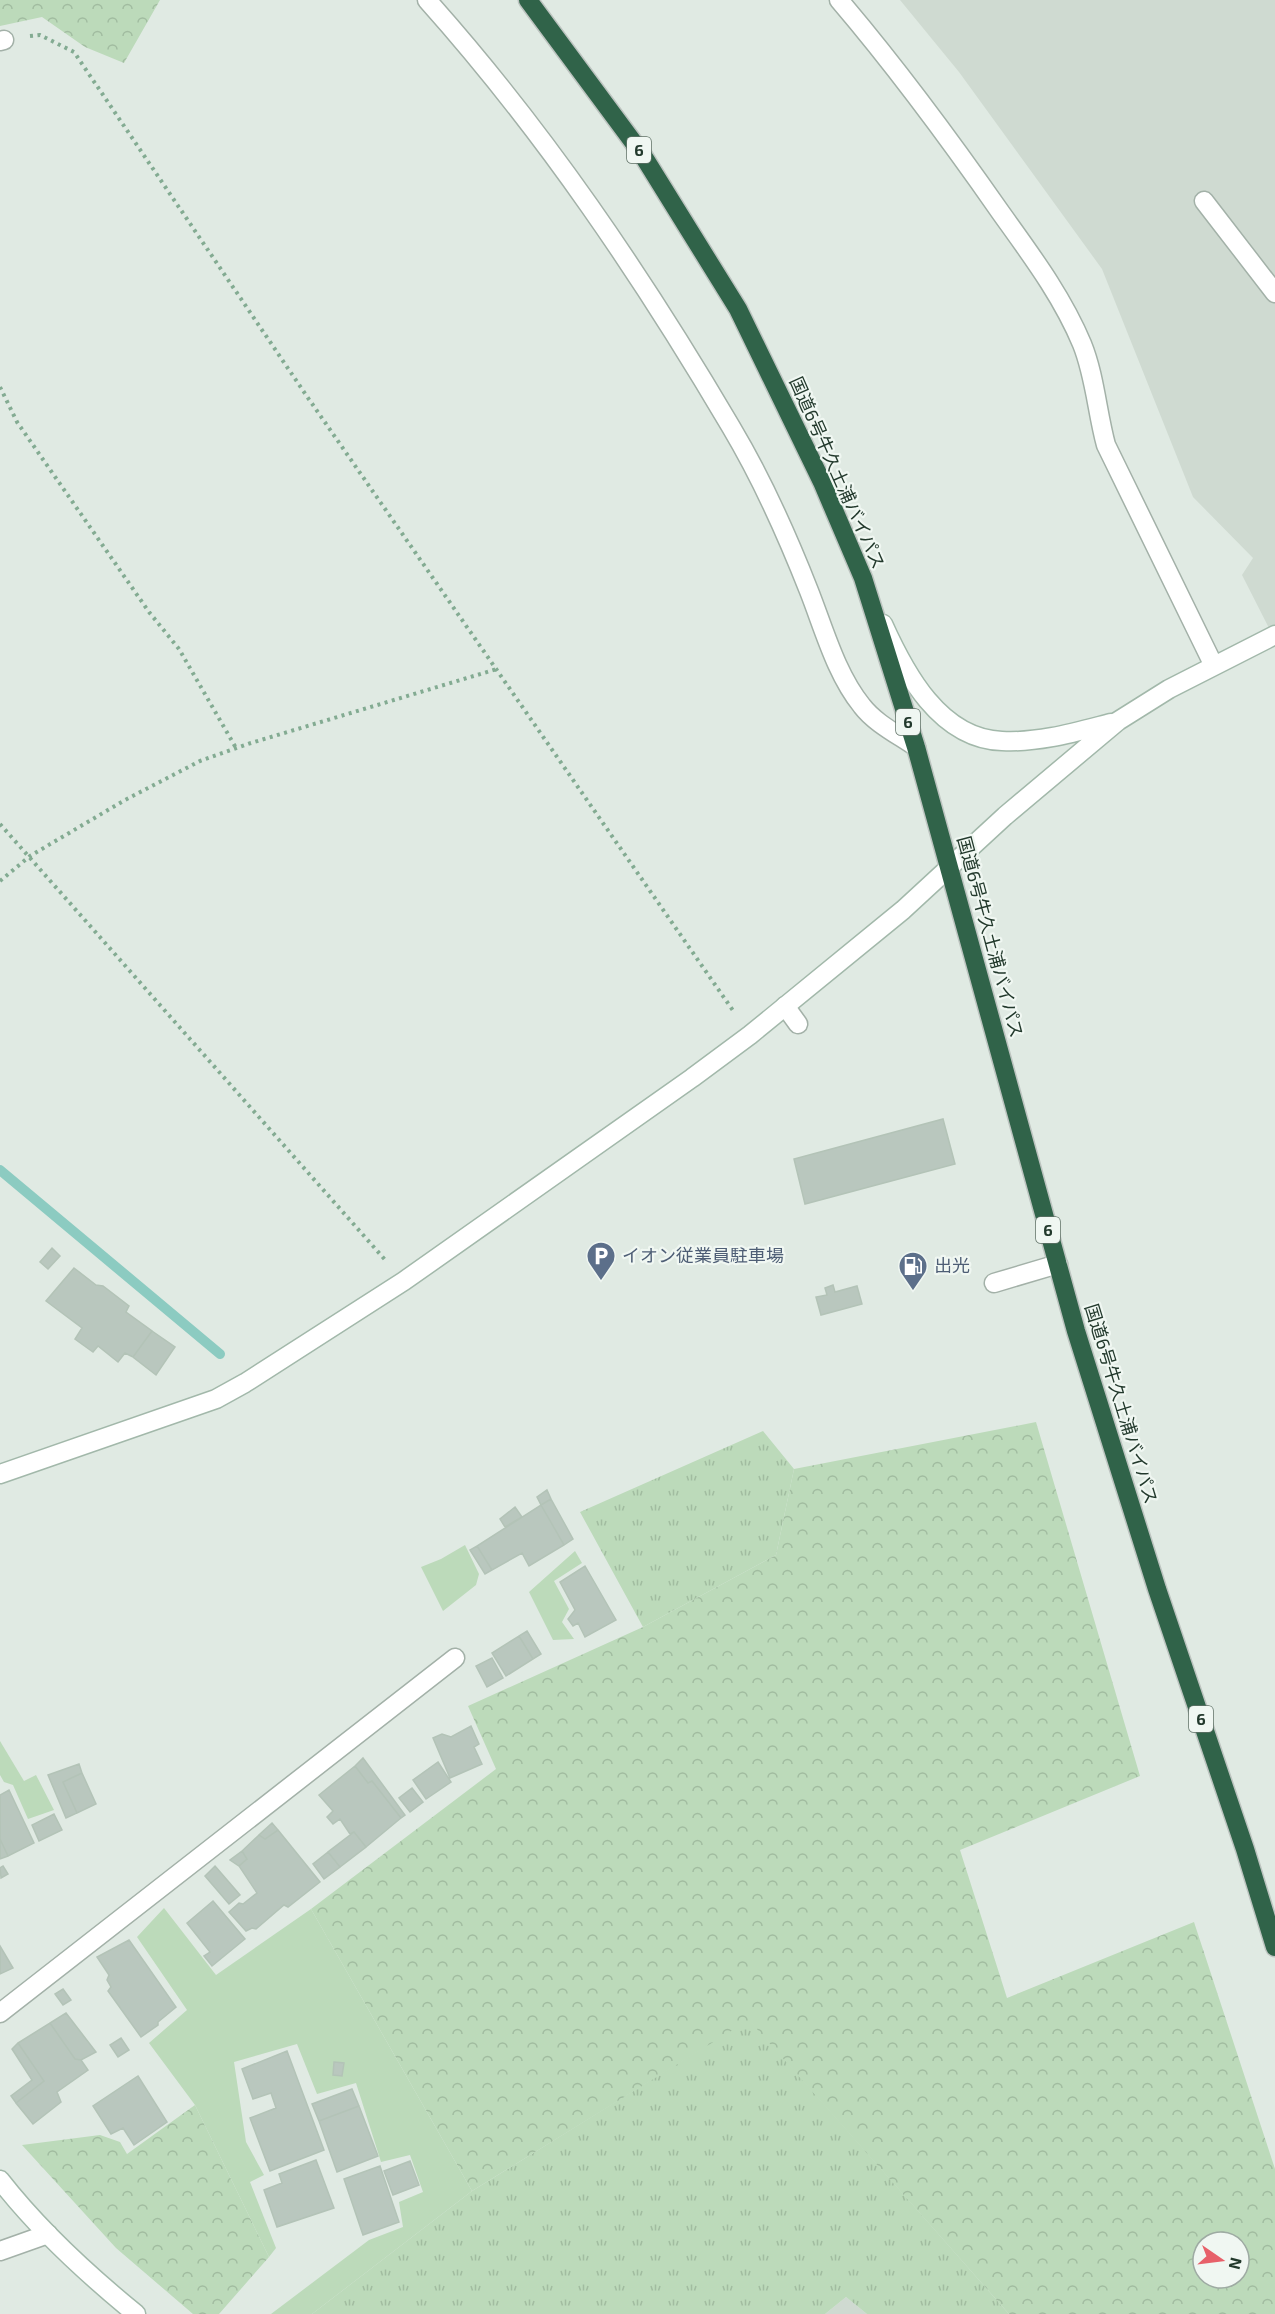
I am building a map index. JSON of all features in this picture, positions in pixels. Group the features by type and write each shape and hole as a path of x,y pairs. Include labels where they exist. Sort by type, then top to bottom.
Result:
{"highway":[{"name":"国道6号牛久土浦バイパス","path":"528,0 642,154 738,309 822,482 863,578 916,747 1076,1331 1157,1589 1245,1849 1275,1947"}],"street":[{"path":"427,0 457,33 532,127 604,223 733,430 786,534 846,683 862,707 916,747"},
{"path":"839,0 891,62 985,189 1058,294 1082,344 1092,375 1098,412 1107,445 1213,664"},
{"path":"1204,201 1275,293"},
{"path":"863,578 889,637 909,673 927,700 945,719 987,740 1002,741 1056,737 1118,721"},
{"path":"0,1474 216,1399 245,1383 404,1281 750,1035 903,910 1005,816 1118,721 1169,688 1275,635"},
{"path":"785,1006 798,1024"},
{"path":"994,1283 1058,1264"},
{"path":"0,2013 455,1658"},
{"path":"0,2180 18,2203 48,2234 136,2314"},
{"path":"0,2252 48,2234"}],"path":[{"path":"2,40 40,35 75,52 306,395 750,1035"},
{"path":"0,387 17,422 149,612 179,649 236,748"},
{"path":"0,881 30,856 134,795 200,761 497,669"},
{"path":"0,824 404,1281"}],"shaded area":[{"path":"900,0 1275,0 1275,640 1242,575 1253,558 1193,497 1102,269 959,72"},
{"path":"846,2297 867,2314 825,2314"}],"green space":[{"path":"0,0 160,0 124,63 85,47 42,17 0,26"},
{"path":"1036,1422 1140,1776 960,1850 1007,1998 1194,1922 1275,2169 1275,2314 1009,2314 749,2020 472,2191 311,1909 496,1769 468,1706 643,1627 776,1555 794,1469"},
{"path":"763,1431 794,1469 776,1555 643,1627 580,1512"},
{"path":"465,1545 479,1574 476,1585 443,1611 421,1567"},
{"path":"575,1551 582,1563 554,1581 569,1609 562,1622 574,1639 553,1640 529,1592"},
{"path":"0,1741 24,1781 36,1775 54,1810 28,1819 13,1785 4,1782 0,1775"},
{"path":"164,1908 216,1975 311,1909 472,2191 312,2314 271,2314 369,2240 403,2227 399,2202 423,2192 410,2155 381,2162 356,2083 317,2094 297,2044 234,2062 246,2142 264,2175 250,2182 276,2248 269,2257 195,2105 149,2043 187,2010 137,1937"},
{"path":"749,2019 1009,2314 867,2314 846,2297 825,2314 312,2314 472,2191"},
{"path":"195,2105 269,2257 219,2314 193,2314 116,2248 22,2145 100,2135 120,2142 127,2154"}],"building":[{"path":"943,1119 955,1164 805,1204 794,1159"},
{"path":"52,1248 60,1256 48,1269 40,1262"},
{"path":"74,1268 129,1306 126,1312 152,1331 133,1357 125,1353 118,1362 98,1346 93,1352 75,1339 82,1328 46,1301"},
{"path":"833,1285 835,1292 857,1286 862,1304 821,1315 816,1297 827,1295 825,1288"},
{"path":"152,1331 175,1347 156,1375 133,1357"},
{"path":"547,1490 551,1499 541,1505 537,1497"},
{"path":"551,1499 573,1539 564,1545 541,1505"},
{"path":"541,1505 564,1545 529,1566 522,1553 492,1570 477,1546"},
{"path":"515,1507 522,1517 505,1527 500,1519"},
{"path":"477,1546 492,1570 485,1574 470,1550"},
{"path":"585,1566 616,1620 585,1637 578,1623 573,1626 568,1619 575,1610 560,1582"},
{"path":"527,1631 541,1654 533,1659 519,1636"},
{"path":"519,1636 533,1659 506,1676 492,1653"},
{"path":"492,1658 503,1678 487,1687 476,1666"},
{"path":"471,1726 479,1744 474,1747 482,1764 450,1778 433,1738 442,1734 451,1737"},
{"path":"363,1758 405,1815 401,1818 372,1781 368,1783 355,1766"},
{"path":"438,1762 451,1782 426,1799 413,1780"},
{"path":"79,1764 82,1773 63,1782 77,1813 66,1818 48,1775"},
{"path":"355,1766 368,1783 372,1781 401,1818 366,1847 354,1832 350,1834 340,1819 333,1824 327,1817 333,1811 319,1795"},
{"path":"82,1773 96,1804 77,1813 63,1782"},
{"path":"412,1788 423,1802 410,1812 399,1798"},
{"path":"9,1790 34,1843 8,1856 0,1839 0,1795"},
{"path":"54,1814 62,1830 39,1841 32,1825"},
{"path":"272,1823 278,1830 265,1839 259,1835"},
{"path":"278,1830 320,1882 288,1907 284,1905 256,1929 246,1931 229,1912 239,1903 243,1904 257,1893 239,1866 247,1859 242,1851 259,1835 265,1839"},
{"path":"354,1832 366,1847 340,1867 328,1852"},
{"path":"0,1839 8,1856 0,1859"},
{"path":"242,1851 247,1859 239,1866 230,1860"},
{"path":"328,1852 340,1867 324,1879 313,1864"},
{"path":"3,1866 8,1874 1,1878 0,1868"},
{"path":"215,1866 240,1895 229,1904 205,1876"},
{"path":"213,1901 245,1939 212,1966 204,1956 210,1952 187,1923"},
{"path":"129,1940 176,2007 158,2022 158,2025 141,2037 108,1991 111,1987 107,1980 109,1975 97,1957"},
{"path":"0,1946 13,1968 0,1974"},
{"path":"63,1989 71,2000 63,2005 55,1994"},
{"path":"66,2013 96,2052 81,2060 75,2059 50,2023"},
{"path":"50,2023 75,2059 81,2060 88,2070 57,2092 61,2102 33,2124 16,2103 44,2081 18,2043"},
{"path":"121,2038 129,2050 118,2057 110,2045"},
{"path":"18,2043 44,2081 16,2103 11,2096 32,2080 12,2049"},
{"path":"287,2051 324,2150 270,2171 250,2118 276,2108 271,2093 253,2099 242,2069"},
{"path":"334,2062 344,2063 342,2076 333,2075"},
{"path":"138,2076 167,2122 134,2145 123,2128 111,2134 93,2106"},
{"path":"352,2089 359,2106 319,2121 312,2104"},
{"path":"359,2106 378,2156 337,2172 319,2121"},
{"path":"316,2160 334,2208 277,2227 264,2190 282,2183 279,2174"},
{"path":"410,2161 419,2185 393,2195 384,2171"},
{"path":"380,2166 399,2222 363,2235 344,2179"}],"waterway":[{"path":"0,1170 220,1354"}],"place":[{"name":"イオン従業員駐車場","path":"601,1282"},
{"name":"出光","path":"913,1292"}]}
